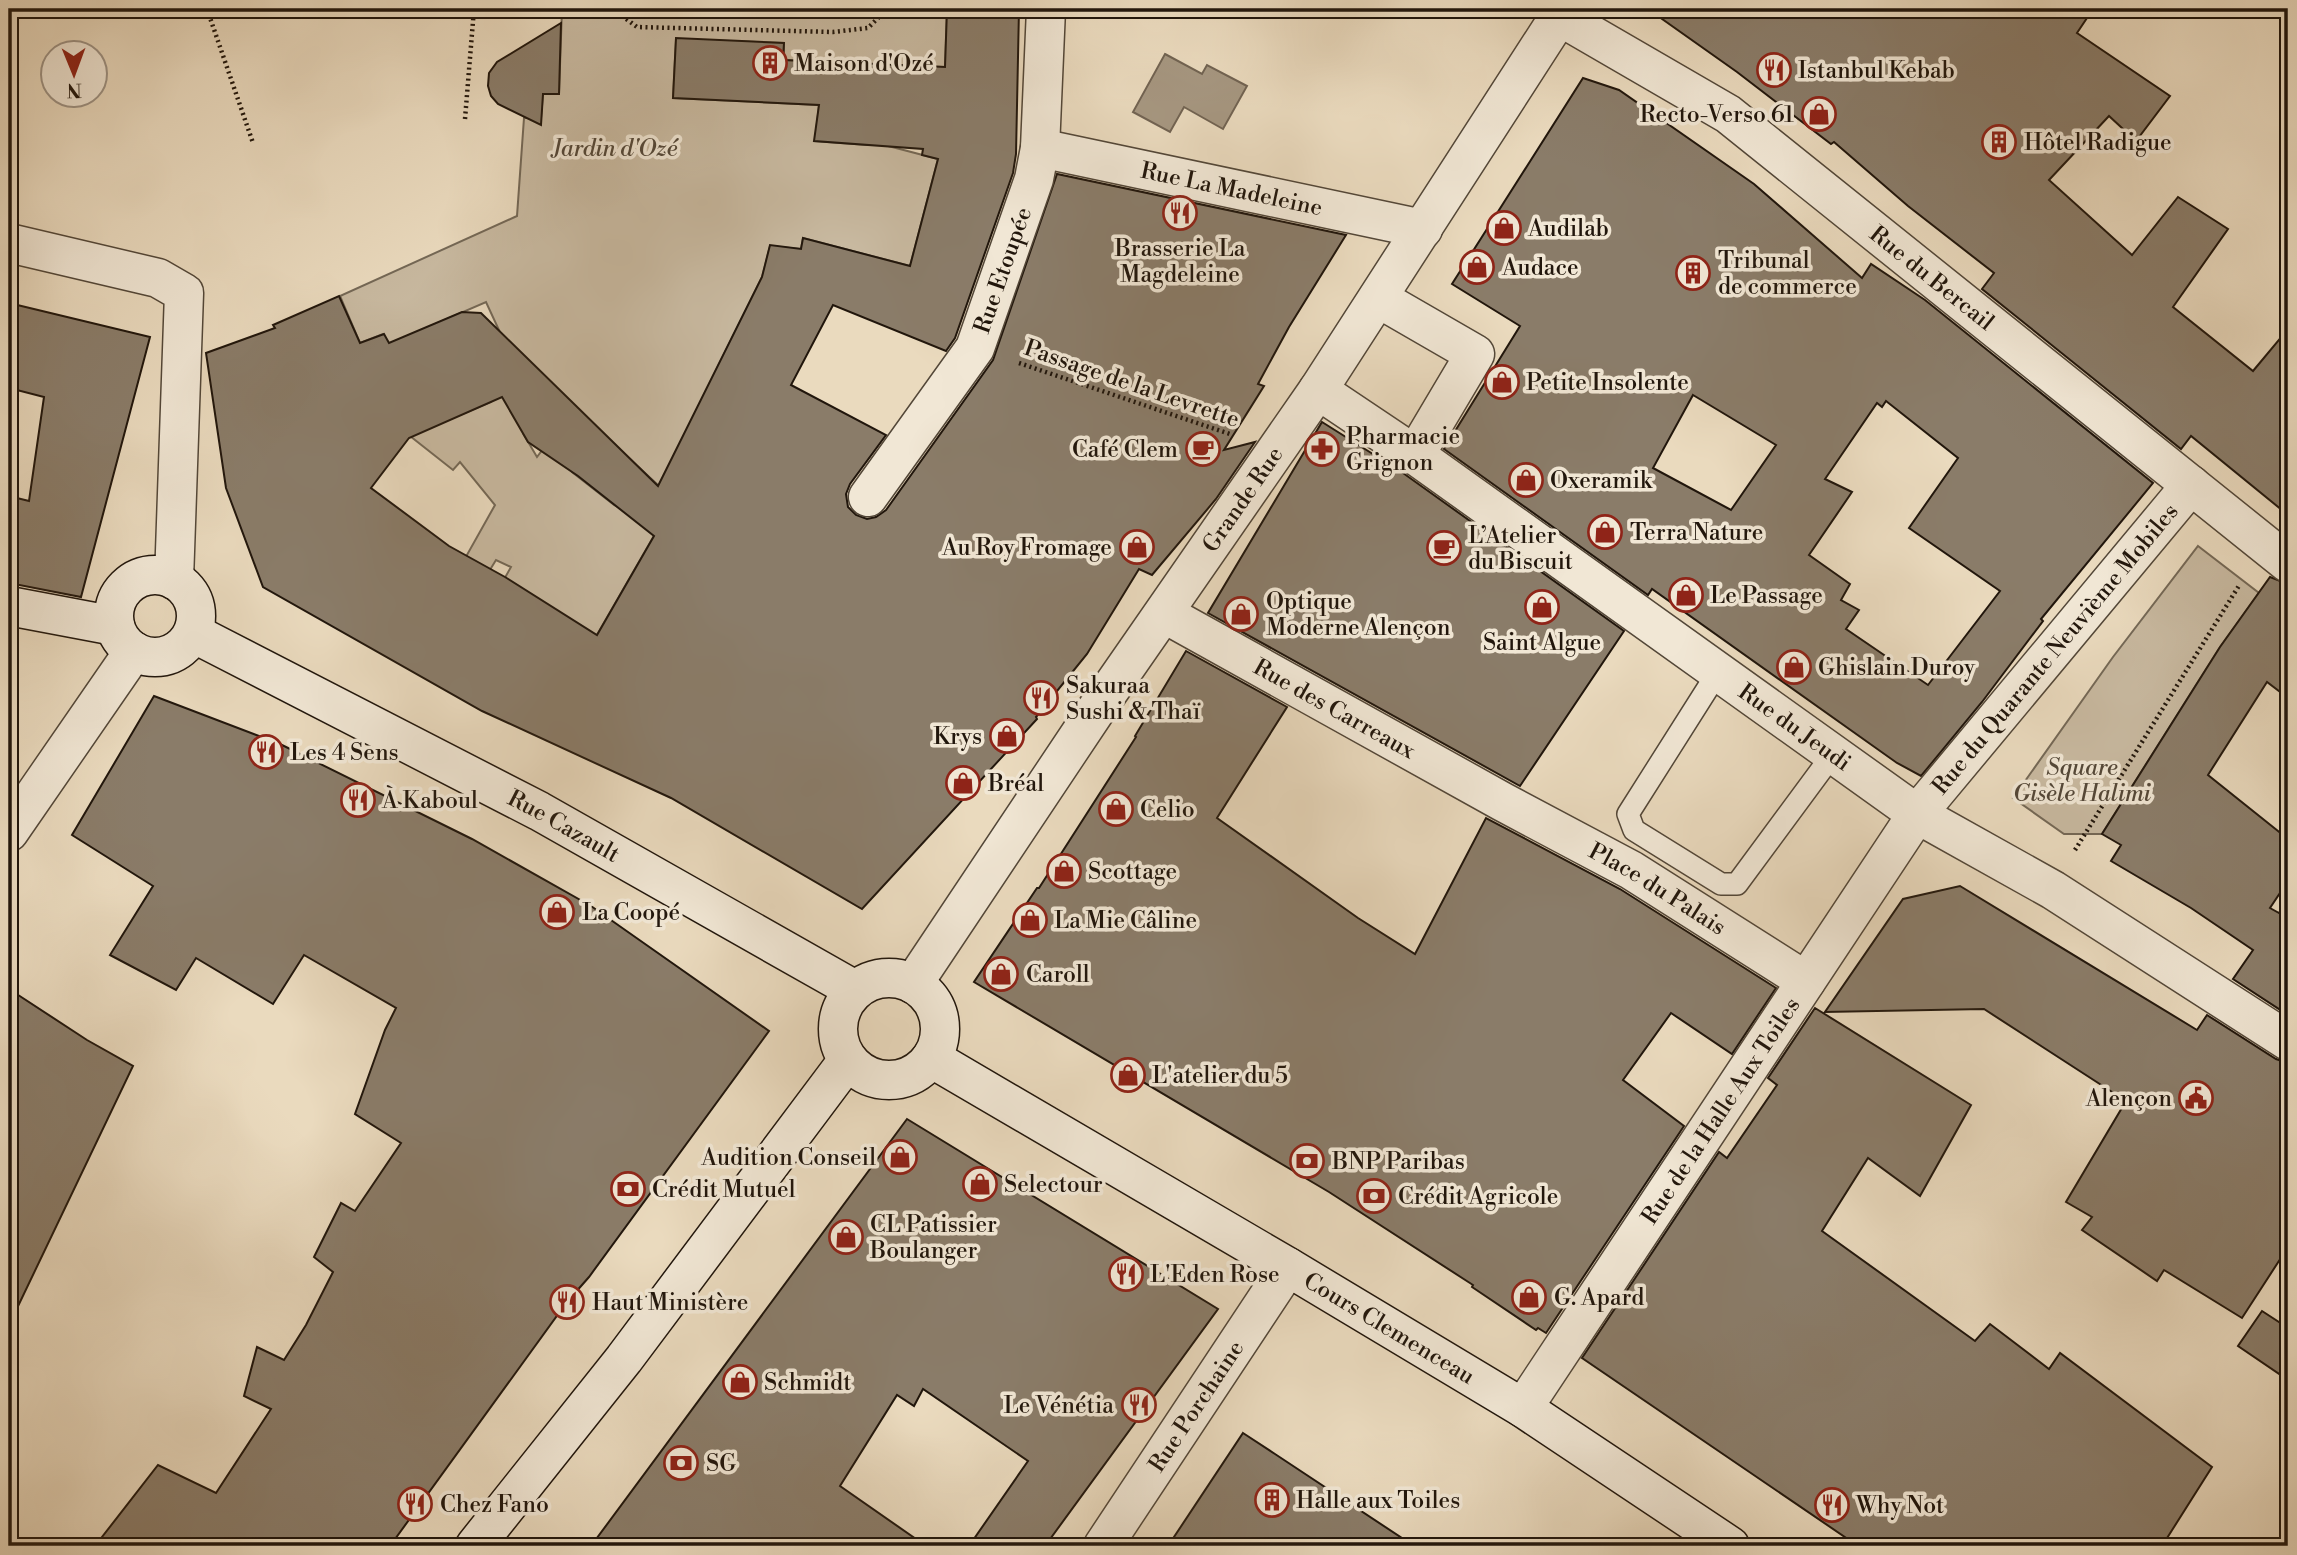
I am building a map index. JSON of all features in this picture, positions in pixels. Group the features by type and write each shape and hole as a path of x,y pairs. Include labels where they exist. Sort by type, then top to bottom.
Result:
{"street":[{"name":"Rue Etoupée","path":"868,497 975,348 1034,179 1040,148 1045,9"},
{"name":"Grande Rue","path":"913,984 1098,707 1166,614 1278,451 1561,12"},
{"name":"Rue du Bercail","path":"1561,12 1728,114 2278,554"},
{"name":"Rue La Madeleine","path":"1040,148 1423,229"},
{"path":"9,243 158,278 184,293 174,580"},
{"path":"1378,298 1475,355 1415,455"},
{"name":"Rue du Jeudi","path":"1318,390 1415,455 1917,814 2053,890 2288,1041"},
{"name":"Rue du Quarante Neuvième Mobiles","path":"1917,814 2191,485"},
{"path":"9,606 124,638 146,656 160,657 174,653 185,645 193,633 197,621 192,597 185,587 162,575 148,576 125,588 114,612 124,638"},
{"name":"Rue des Carreaux","path":"1166,614 1503,802"},
{"name":"Rue Cazault","path":"193,633 539,811 855,990"},
{"path":"9,832 124,638"},
{"name":"Place du Palais","path":"1503,802 1631,870 1806,981"},
{"name":"Rue de la Halle Aux Toiles","path":"1523,1408 1917,814"},
{"path":"883,978 913,984 926,995 936,1009 940,1026 938,1043 931,1058 913,1074 890,1081 859,1071 848,1060 841,1046 838,1024 845,1002 855,990 883,978"},
{"name":"Cours Clemenceau","path":"931,1058 1523,1408 1730,1546"},
{"path":"475,1546 624,1359 848,1060"},
{"name":"Rue Porchaine","path":"1103,1546 1288,1267"}],"lane":[{"path":"1718,672 1628,814 1634,830 1721,884 1737,884 1833,754"}],"path":[{"path":"207,9 253,143"},
{"path":"465,119 474,9"},
{"path":"613,9 638,27 833,32 868,28 887,9"},
{"name":"Passage de la Levrette","path":"975,348 1278,451"},
{"path":"2053,890 2112,788 2243,579 2278,554"}],"green space":[{"name":"Jardin d'Ozé","path":"562,9 947,9 945,67 784,60 784,43 676,39 673,98 819,105 815,141 867,145 869,141 938,159 910,266 803,238 801,249 770,246 762,277 659,486 599,430 524,435 537,457 552,437 572,472 614,505 659,527 590,647 502,583 511,567 496,560 477,591 454,578 495,505 460,462 453,470 410,436 491,402 489,395 522,380 486,302 389,344 383,334 360,343 340,296 517,216 524,118 541,118 543,94 559,94"},
{"name":"Square Gisèle Halimi","path":"2198,546 2259,593 2220,647 2102,834 2064,834 2013,798 2113,657"}],"shaded area":[{"path":"1165,54 1202,74 1207,65 1247,86 1223,129 1184,107 1170,132 1133,112"}],"building":[{"path":"947,9 1019,9 1016,154 1013,173 955,338 946,351 833,305 791,385 886,435 850,484 846,494 848,507 856,515 867,519 886,510 993,360 1057,174 1346,235 1289,327 1258,384 1264,386 1224,450 1255,442 1216,499 1152,575 1139,569 1087,654 1037,719 862,909 671,798 482,711 263,587 226,488 206,353 275,328 273,325 339,296 360,343 384,334 389,343 462,312 481,313 658,486 762,277 770,245 801,249 803,238 910,266 938,159 922,155 923,149 814,141 819,105 673,98 676,38 784,43 783,60 945,67","holes":["502,397 528,442 578,476 654,536 597,635 505,577 449,546 371,488 409,438"]},
{"path":"1648,9 2093,9 2077,33 2170,96 2136,141 2109,116 2049,180 2132,255 2178,197 2228,229 2173,307 2253,371 2288,329 2288,515 2191,436 2181,449 1982,289 1994,273 1908,206 1834,142 1831,144 1737,72"},
{"path":"561,23 559,94 543,94 541,125 498,104 491,96 488,86 489,73 497,62"},
{"path":"1583,78 1619,90 1754,184 1862,278 1871,264 1925,300 2153,483 2041,619 2043,621 1982,702 1921,776 1897,763 1652,589 1648,595 1444,449 1520,326 1452,284","holes":["1693,395 1776,445 1731,510 1653,468","1886,401 1958,458 1909,528 2000,591 1928,685 1846,629 1859,610 1841,600 1850,584 1809,555 1852,492 1825,479 1877,403 1882,407"]},
{"path":"9,303 150,337 81,597 9,583 9,496 29,501 44,397 9,388"},
{"path":"1322,422 1403,473 1624,631 1520,786 1208,613"},
{"path":"2270,577 2288,584 2288,698 2267,682 2208,775 2288,839 2288,881 2270,908 2279,913 2288,900 2288,1015 2233,979 2253,950 2191,908 2111,861 2121,845 2102,834 2220,647"},
{"path":"1186,651 1287,707 1217,818 1358,918 1415,954 1486,818 1620,889 1776,988 1732,1054 1671,1013 1623,1080 1684,1126 1546,1333 1538,1328 1536,1330 1472,1287 1473,1285 1329,1192 974,982 1039,888 1136,737"},
{"path":"154,696 280,744 472,839 591,906 769,1031 390,1546 95,1546 158,1465 216,1493 271,1409 244,1396 257,1347 284,1360 306,1325 333,1272 314,1257 341,1203 355,1211 401,1143 355,1114 385,1030 396,1008 304,955 273,1004 196,958 176,990 110,955 153,886 72,835"},
{"name":"Alençon","path":"1960,886 2197,1030 2207,1015 2276,1059 2288,1063 2288,1247 2242,1318 2164,1270 2157,1281 2082,1230 2092,1217 2066,1202 2126,1101 1984,1009 1825,1012 1903,899"},
{"path":"9,989 87,1040 133,1066 9,1325"},
{"path":"1815,1008 1971,1105 1920,1196 1868,1158 1822,1231 1975,1341 1990,1324 2049,1369 2060,1353 2212,1467 2162,1546 1858,1546 1582,1358 1719,1152 1727,1158 1777,1085 1768,1078"},
{"path":"907,1119 1218,1309 1045,1546 969,1546 1028,1461 923,1389 914,1406 897,1395 840,1486 926,1546 591,1546"},
{"path":"2262,1311 2288,1328 2288,1380 2238,1346"},
{"name":"Halle aux Toiles","path":"1243,1433 1275,1454 1414,1546 1168,1546"}],"place":[{"name":"Maison d'Ozé","path":"770,63"},
{"name":"Istanbul Kebab","path":"1774,70"},
{"name":"Recto-Verso 61","path":"1819,114"},
{"name":"Hôtel Radigue","path":"1999,142"},
{"name":"Brasserie La Magdeleine","path":"1180,213"},
{"name":"Audilab","path":"1504,228"},
{"name":"Audace","path":"1477,267"},
{"name":"Tribunal de commerce","path":"1693,273"},
{"name":"Petite Insolente","path":"1502,382"},
{"name":"Café Clem","path":"1203,449"},
{"name":"Pharmacie Grignon","path":"1322,449"},
{"name":"Oxeramik","path":"1526,480"},
{"name":"Terra Nature","path":"1605,532"},
{"name":"Au Roy Fromage","path":"1137,547"},
{"name":"L’Atelier du Biscuit","path":"1444,548"},
{"name":"Le Passage","path":"1686,595"},
{"name":"Saint Algue","path":"1542,607"},
{"name":"Optique Moderne Alençon","path":"1241,614"},
{"name":"Ghislain Duroy","path":"1794,667"},
{"name":"Sakuraa Sushi & Thaï","path":"1041,698"},
{"name":"Krys","path":"1007,736"},
{"name":"Les 4 Sens","path":"266,752"},
{"name":"Bréal","path":"963,783"},
{"name":"À Kaboul","path":"358,800"},
{"name":"Celio","path":"1116,809"},
{"name":"Scottage","path":"1064,871"},
{"name":"La Coopé","path":"557,912"},
{"name":"La Mie Câline","path":"1030,920"},
{"name":"Caroll","path":"1001,974"},
{"name":"L'atelier du 5","path":"1128,1075"},
{"name":"Alençon","path":"2196,1098"},
{"name":"Audition Conseil","path":"900,1157"},
{"name":"BNP Paribas","path":"1307,1161"},
{"name":"Selectour","path":"980,1184"},
{"name":"Crédit Mutuel","path":"628,1189"},
{"name":"Crédit Agricole","path":"1374,1196"},
{"name":"CL Patissier Boulanger","path":"846,1237"},
{"name":"L'Eden Rose","path":"1126,1274"},
{"name":"G. Apard","path":"1529,1297"},
{"name":"Haut Ministère","path":"567,1302"},
{"name":"Schmidt","path":"740,1382"},
{"name":"Le Vénétia","path":"1139,1405"},
{"name":"SG","path":"681,1463"},
{"name":"Halle aux Toiles","path":"1272,1500"},
{"name":"Chez Fano","path":"415,1504"},
{"name":"Why Not","path":"1832,1505"}]}
